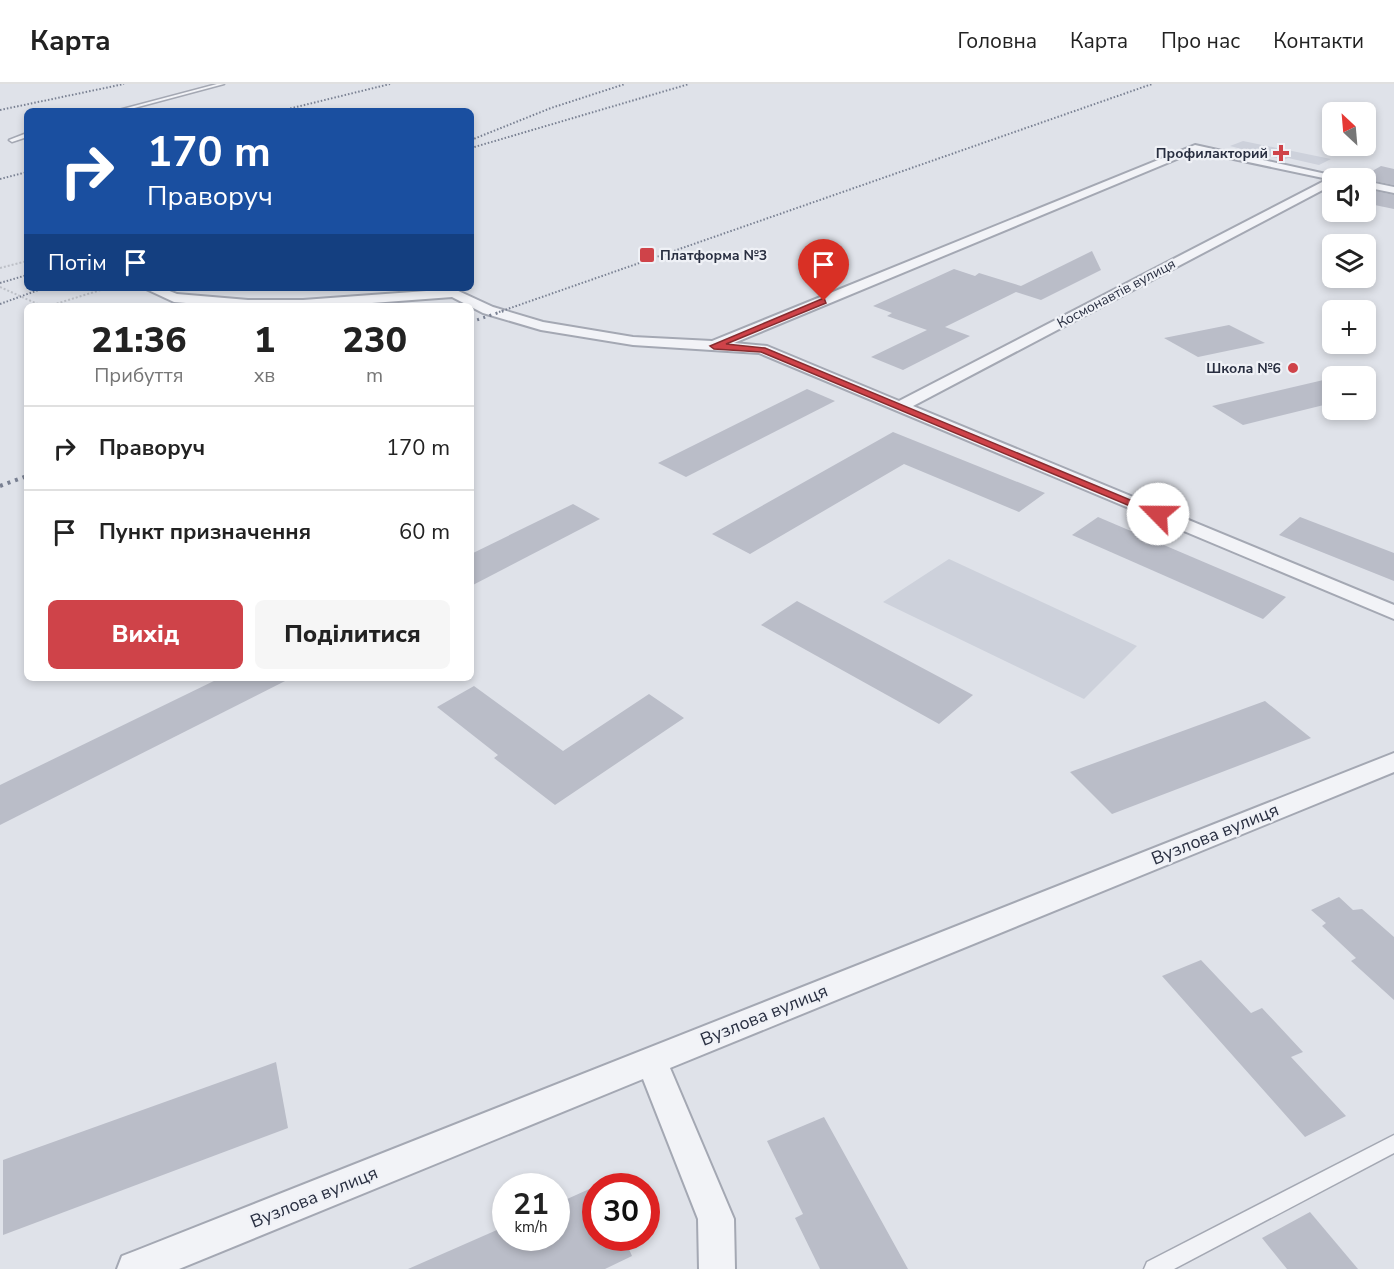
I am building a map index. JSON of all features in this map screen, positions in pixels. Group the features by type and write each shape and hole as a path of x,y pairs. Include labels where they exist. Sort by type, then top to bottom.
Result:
{"street":[{"path":"714,346 1195,148 1322,175"},
{"name":"Космонавтів вулиця","path":"901,406 1322,186"},
{"path":"1376,186 1394,190"},
{"path":"158,291 174,298 236,303"},
{"path":"317,303 454,293 496,313 541,326 633,341 762,350 1394,613"},
{"name":"Вузлова вулиця","path":"135,1269 1394,762"},
{"path":"651,1061 716,1219 717,1269"}],"lane":[{"path":"129,108 222,84"},
{"path":"12,140 24,136"},
{"path":"1154,1269 1394,1144"}],"path":[{"path":"0,268 24,262"},
{"path":"0,287 35,303"},
{"path":"59,303 97,291"}],"shaded area":[{"name":"Профилакторий","path":"1243,141 1331,159 1319,165 1288,158 1284,160 1230,146"},
{"path":"949,559 1137,646 1084,699 883,602"}],"building":[{"path":"1381,166 1394,169 1394,185 1376,181 1376,169"},
{"path":"1376,191 1394,195 1394,209 1376,205"},
{"path":"1092,251 1101,270 1041,300 1016,292 945,327 970,336 903,370 871,357 927,330 887,316 892,313 873,306 954,269 975,276 979,273 1021,286"},
{"path":"1229,325 1265,343 1198,357 1164,338"},
{"path":"1322,380 1322,405 1243,425 1212,406"},
{"path":"807,389 835,401 686,477 658,463"},
{"path":"893,432 1045,493 1019,512 904,464 750,554 712,534"},
{"path":"573,504 600,519 474,584 474,553"},
{"path":"1098,517 1286,597 1263,619 1072,535"},
{"path":"1300,517 1394,553 1394,581 1279,535"},
{"path":"797,601 973,695 939,724 761,625"},
{"path":"214,681 285,681 0,825 0,785"},
{"path":"474,686 563,751 649,694 684,718 555,805 494,758 498,755 437,707"},
{"path":"1265,701 1311,738 1112,814 1070,772"},
{"path":"1339,897 1353,910 1362,909 1394,937 1394,1000 1351,961 1356,958 1322,926 1326,923 1311,910"},
{"path":"1201,960 1251,1013 1262,1008 1303,1052 1291,1057 1346,1116 1305,1137 1162,976"},
{"path":"276,1062 288,1128 3,1235 3,1160"},
{"path":"824,1117 908,1269 820,1269 795,1218 803,1214 767,1141"},
{"path":"582,1192 582,1251 630,1251 632,1256 605,1269 408,1269 492,1232 492,1251 570,1251 570,1198"},
{"path":"1310,1212 1358,1269 1287,1269 1262,1238"}],"railway":[{"path":"0,110 124,84"},
{"path":"292,108 390,84"},
{"path":"474,139 551,108 625,84"},
{"path":"474,147 689,84"},
{"path":"499,312 1152,84"},
{"path":"0,179 24,173"},
{"path":"0,283 24,276"},
{"path":"0,304 36,291"},
{"path":"474,321 503,311"},
{"path":"0,486 24,477"}],"place":[{"name":"Профилакторий","path":"1281,153"},
{"name":"Платформа №3","path":"647,255"},
{"name":"Школа №6","path":"1293,368"}],"route":[{"path":"824,301 714,346 762,350 1158,514"}]}
